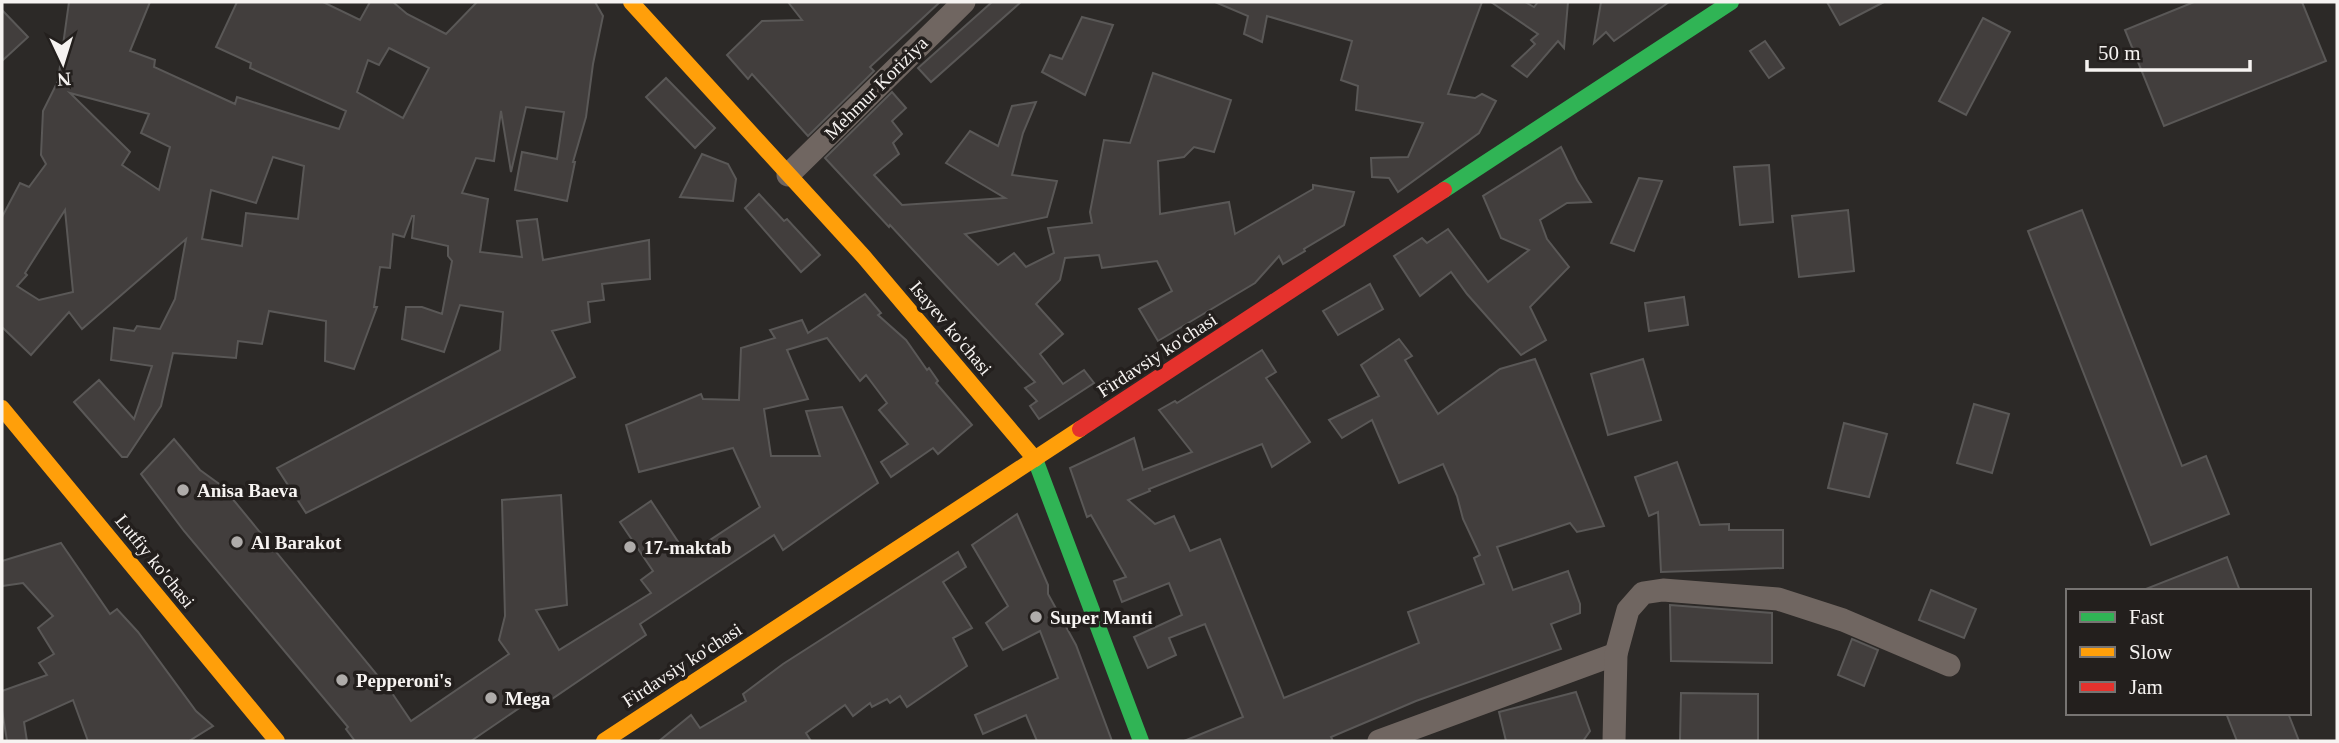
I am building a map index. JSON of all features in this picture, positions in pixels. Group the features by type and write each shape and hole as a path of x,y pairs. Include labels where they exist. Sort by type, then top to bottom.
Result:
{"main road":[{"name":"Isayev ko'chasi","path":"631,2 864,257 1035,460 1142,741"},
{"name":"Firdavsiy ko'chasi","path":"604,741 1731,2"},
{"name":"Lutfiy ko'chasi","path":"2,408 277,741"}],"street":[{"name":"Mehmur Koriziya","path":"788,175 964,2"},
{"path":"1614,741 1616,654 1628,610 1643,593 1663,590 1778,600 1843,620 1949,665"},
{"path":"1379,741 1616,654"}],"building":[{"path":"69,2 150,2 130,51 155,60 154,67 235,104 237,97 339,129 346,111 250,68 251,63 216,47 237,2 323,2 360,20 370,2 393,2 407,14 446,34 477,2 595,2 603,16 586,117 573,162 567,201 515,190 522,152 557,159 564,112 526,107 511,172 501,111 494,161 476,158 462,193 488,199 480,252 522,257 517,221 537,219 543,260 649,240 650,279 602,284 604,300 588,302 590,322 552,331 575,377 306,513 277,468 500,350 503,312 460,305 444,352 402,339 406,307 422,307 442,314 452,261 448,256 448,246 412,238 412,216 404,237 393,234 390,268 380,267 374,307 377,307 354,369 325,361 326,321 269,311 262,344 238,341 236,358 173,353 161,406 127,457 122,457 74,402 99,380 134,419 152,366 111,360 114,328 134,331 137,326 160,329 175,299 186,239 82,329 69,312 31,355 2,327 2,217 20,183 29,187 46,164 41,155 43,111 58,81","holes":["389,48 429,68 403,118 357,92 368,60 379,65","70,93 149,114 141,133 170,147 159,190 122,165 130,152","273,157 304,166 298,219 246,213 242,246 202,239 211,190 256,203","65,210 73,292 39,300 17,286 27,275 25,273"]},
{"path":"788,2 940,2 870,67 874,71 808,136 752,74 748,79 727,55 762,21 802,20"},
{"path":"992,2 1021,2 931,82 918,68"},
{"path":"1215,2 1482,2 1448,94 1475,98 1482,94 1496,101 1479,133 1398,192 1389,178 1372,177 1371,158 1408,157 1423,123 1356,110 1358,86 1341,80 1352,41 1267,16 1262,42 1244,34 1248,16"},
{"path":"1491,2 1525,2 1534,7 1538,2 1568,2 1564,48 1558,41 1527,77 1512,66 1535,44 1531,40 1538,34"},
{"path":"1601,2 1669,2 1614,41 1606,32 1594,43"},
{"path":"1827,2 1884,2 1840,25"},
{"path":"2194,2 2302,2 2326,61 2164,126 2125,30"},
{"path":"2,10 28,37 2,61"},
{"path":"1082,17 1113,25 1085,95 1042,72 1050,55 1062,59"},
{"path":"1983,18 2010,32 1966,115 1939,101"},
{"path":"1765,41 1784,68 1769,78 1750,51"},
{"path":"1153,73 1231,100 1214,152 1194,147 1184,157 1158,161 1160,214 1229,202 1235,234 1313,189 1313,185 1354,192 1344,225 1283,264 1279,256 1255,283 1158,341 1139,309 1172,291 1157,261 1102,268 1099,255 1065,258 1060,280 1036,304 1063,334 1040,354 1063,384 1084,370 1094,383 1039,419 1030,406 1037,401 1025,388 1035,382 825,158 892,92 906,108 892,121 902,134 893,143 899,154 874,175 902,205 1005,198 946,163 970,131 998,146 1012,106 1036,102 1023,133 1012,175 1057,181 1047,217 965,234 998,265 1014,253 1026,267 1054,253 1048,228 1092,223 1090,212 1104,140 1130,143"},
{"path":"666,78 715,128 695,148 646,97"},
{"path":"1561,147 1591,202 1567,203 1540,220 1547,239 1569,267 1530,307 1546,340 1521,355 1451,272 1420,296 1394,256 1422,238 1427,243 1448,229 1488,282 1529,250 1501,238 1483,196"},
{"path":"702,154 728,164 736,179 733,201 680,197"},
{"path":"1769,165 1773,222 1740,225 1734,167"},
{"path":"1639,178 1662,181 1634,251 1611,243"},
{"path":"759,194 784,221 787,219 820,255 801,272 745,208"},
{"path":"1848,210 1854,271 1799,277 1792,216"},
{"path":"2082,210 2182,466 2206,456 2229,514 2151,545 2028,231"},
{"path":"1370,284 1383,309 1338,335 1323,311"},
{"path":"865,294 881,313 878,315 906,340 927,370 929,368 938,381 936,383 972,425 938,454 933,448 891,477 881,462 908,444 879,410 887,403 866,375 860,381 827,338 787,350 808,399 764,409 771,456 820,456 806,411 842,407 878,483 783,550 774,535 640,624 646,635 543,705 537,696 471,741 355,741 346,729 348,727 184,531 141,474 174,439 200,470 222,486 392,693 411,721 509,654 499,640 505,616 502,500 561,495 567,605 536,610 559,650 651,593 641,580 653,571 620,522 651,501 687,555 760,507 733,448 639,472 626,425 701,394 703,399 739,400 741,348 775,338 770,330 802,320 808,333"},
{"path":"1684,297 1688,325 1649,331 1645,303"},
{"path":"1399,339 1412,356 1405,360 1438,414 1500,369 1535,359 1604,526 1577,532 1570,523 1497,547 1513,590 1568,571 1580,604 1580,613 1551,624 1561,649 1416,701 1331,737 1333,741 1184,741 1243,717 1205,624 1169,638 1176,655 1148,668 1134,637 1182,615 1169,583 1122,602 1114,581 1126,577 1091,515 1087,517 1070,468 1134,438 1143,470 1192,452 1159,410 1175,401 1177,403 1262,350 1276,372 1266,378 1310,442 1272,467 1262,444 1128,500 1155,524 1174,516 1190,551 1220,539 1284,698 1419,643 1408,612 1484,584 1474,558 1480,555 1463,519 1457,496 1443,464 1399,483 1372,420 1342,438 1329,420 1379,396 1361,365"},
{"path":"1643,359 1661,420 1608,435 1591,374"},
{"path":"1974,404 2009,414 1992,473 1957,463"},
{"path":"1844,423 1887,434 1869,497 1828,488"},
{"path":"1677,462 1700,525 1729,524 1729,530 1783,530 1783,568 1661,572 1658,512 1649,516 1635,477"},
{"path":"1017,514 1048,585 1048,594 1076,645 1112,741 1037,741 1026,715 983,734 975,715 1058,678 1040,631 1003,650 986,623 1008,606 972,545"},
{"path":"61,543 110,614 117,609 138,632 196,711 213,726 189,741 88,741 73,700 24,722 27,741 7,741 2,691 47,675 39,663 54,654 38,628 53,616 23,583 2,586 2,561"},
{"path":"958,552 966,567 943,582 972,628 953,638 967,666 907,707 900,696 890,703 887,699 872,707 870,703 853,716 845,705 806,733 811,741 659,741 691,715 700,728 746,701 743,694 783,664"},
{"path":"2227,557 2239,589 2146,589"},
{"path":"1931,590 1976,609 1964,638 1919,620"},
{"path":"1670,605 1772,613 1772,663 1671,661"},
{"path":"1852,639 1878,650 1864,686 1838,675"},
{"path":"1576,692 1590,731 1583,741 1506,741 1499,712"},
{"path":"1681,693 1758,694 1758,741 1680,741"},
{"path":"2227,715 2289,715 2299,741 2237,741"}],"traffic: fast":[{"path":"1444,190 1731,2"},
{"path":"1035,459 1141,741"}],"traffic: slow":[{"path":"631,2 864,257 1035,459"},
{"path":"2,408 277,741"},
{"path":"604,741 1080,429"}],"traffic: jam":[{"path":"1080,429 1444,190"}],"place":[{"name":"Anisa Baeva","path":"183,490"},
{"name":"Al Barakot","path":"237,542"},
{"name":"17-maktab","path":"630,547"},
{"name":"Super Manti","path":"1036,617"},
{"name":"Pepperoni's","path":"342,680"},
{"name":"Mega","path":"491,698"}]}
